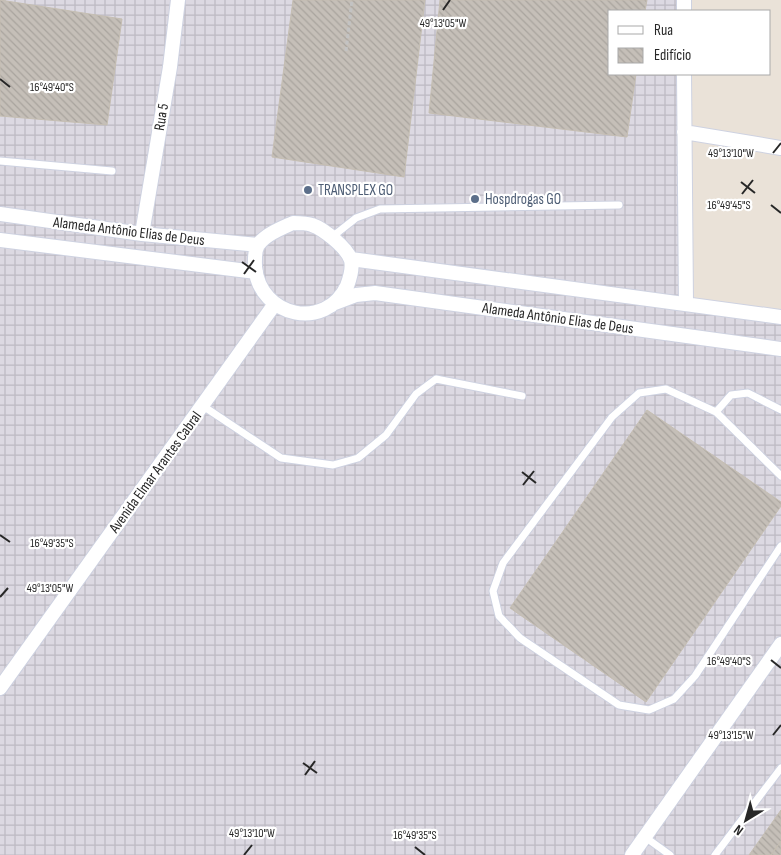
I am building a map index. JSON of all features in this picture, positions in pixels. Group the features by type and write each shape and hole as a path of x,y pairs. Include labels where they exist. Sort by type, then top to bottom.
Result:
{"street":[{"name":"Rua 5","path":"142,234 170,67 178,0"},
{"path":"684,75 686,303"},
{"path":"684,132 781,148"},
{"name":"Alameda Antônio Elias de Deus","path":"0,214 142,234 258,245"},
{"path":"293,223 311,224 332,237 351,259 351,277 335,304 317,312 299,313 274,305 261,290 256,272 254,259 258,245 276,230 293,223"},
{"name":"Alameda Antônio Elias de Deus","path":"0,240 256,272"},
{"name":"Alameda Antônio Elias de Deus","path":"351,259 781,317"},
{"name":"Alameda Antônio Elias de Deus","path":"335,304 356,296 375,293 781,349"},
{"name":"Avenida Elmar Arantes Cabral","path":"0,688 274,305"},
{"path":"632,855 781,644"}],"lane":[{"path":"0,161 112,171"},
{"path":"332,237 356,218 380,209 619,205"},
{"path":"202,406 281,458 333,465 358,458 386,435 416,394 436,379 522,396"},
{"path":"781,476 716,412 666,389 639,393 612,417 503,563 493,591 499,616 520,638 619,705 649,710 674,699 695,676 781,546"},
{"path":"716,412 730,395 748,393 781,410"},
{"path":"715,855 781,768"},
{"path":"645,837 670,855"}],"path":[{"path":"346,51 352,0"}],"shaded area":[{"path":"0,0 685,0 685,10 608,10 608,75 685,75 686,303 781,317 781,855 0,855"}],"building":[{"path":"0,0 122,19 107,125 0,116"},
{"path":"293,0 425,0 404,177 272,157"},
{"path":"440,0 647,0 645,10 608,10 608,75 636,75 627,137 429,113"},
{"path":"647,410 781,502 781,506 646,702 510,608"},
{"path":"781,810 781,841 771,855 749,855"},
{"path":"781,841 781,855 771,855"}],"place":[{"name":"TRANSPLEX GO","path":"308,190"},
{"name":"Hospdrogas GO","path":"475,199"}]}
